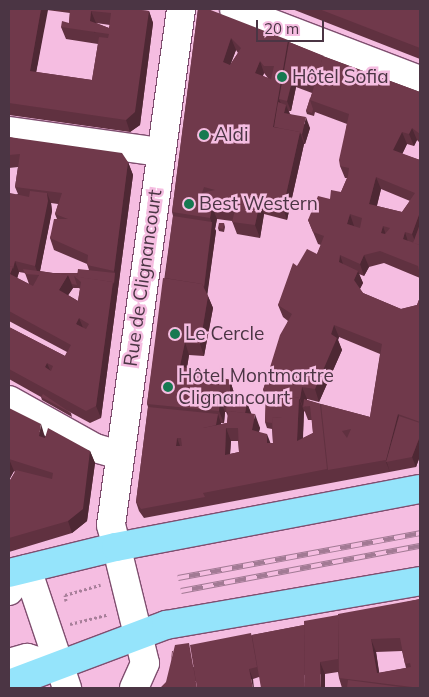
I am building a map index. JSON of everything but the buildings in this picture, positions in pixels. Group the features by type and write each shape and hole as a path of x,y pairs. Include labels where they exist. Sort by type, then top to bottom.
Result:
{"main road":[{"path":"18,571 116,547 420,489"},
{"path":"9,684 62,682 140,634 166,626 420,581"}],"street":[{"name":"Rue de Clignancourt","path":"134,688 144,663 140,634 111,525 160,152 181,9"},
{"path":"234,9 420,80"},
{"path":"9,131 160,152"},
{"path":"9,400 95,448 120,455"},
{"path":"116,547 162,549 420,501"},
{"path":"9,591 18,571"},
{"path":"18,571 62,682"},
{"path":"140,634 167,636 420,591"},
{"path":"9,663 27,658 62,682"}],"path":[{"path":"67,604 65,595 102,585 103,592"},
{"path":"70,613 72,623 107,616 106,608"}],"railway":[{"path":"178,578 420,533"},
{"path":"181,591 420,546"}],"place":[{"name":"Hôtel Sofia","path":"282,77"},
{"name":"Aldi","path":"204,135"},
{"name":"Best Western","path":"189,204"},
{"name":"Le Cercle","path":"175,334"},
{"name":"Hôtel Montmartre Clignancourt","path":"168,387"}]}
